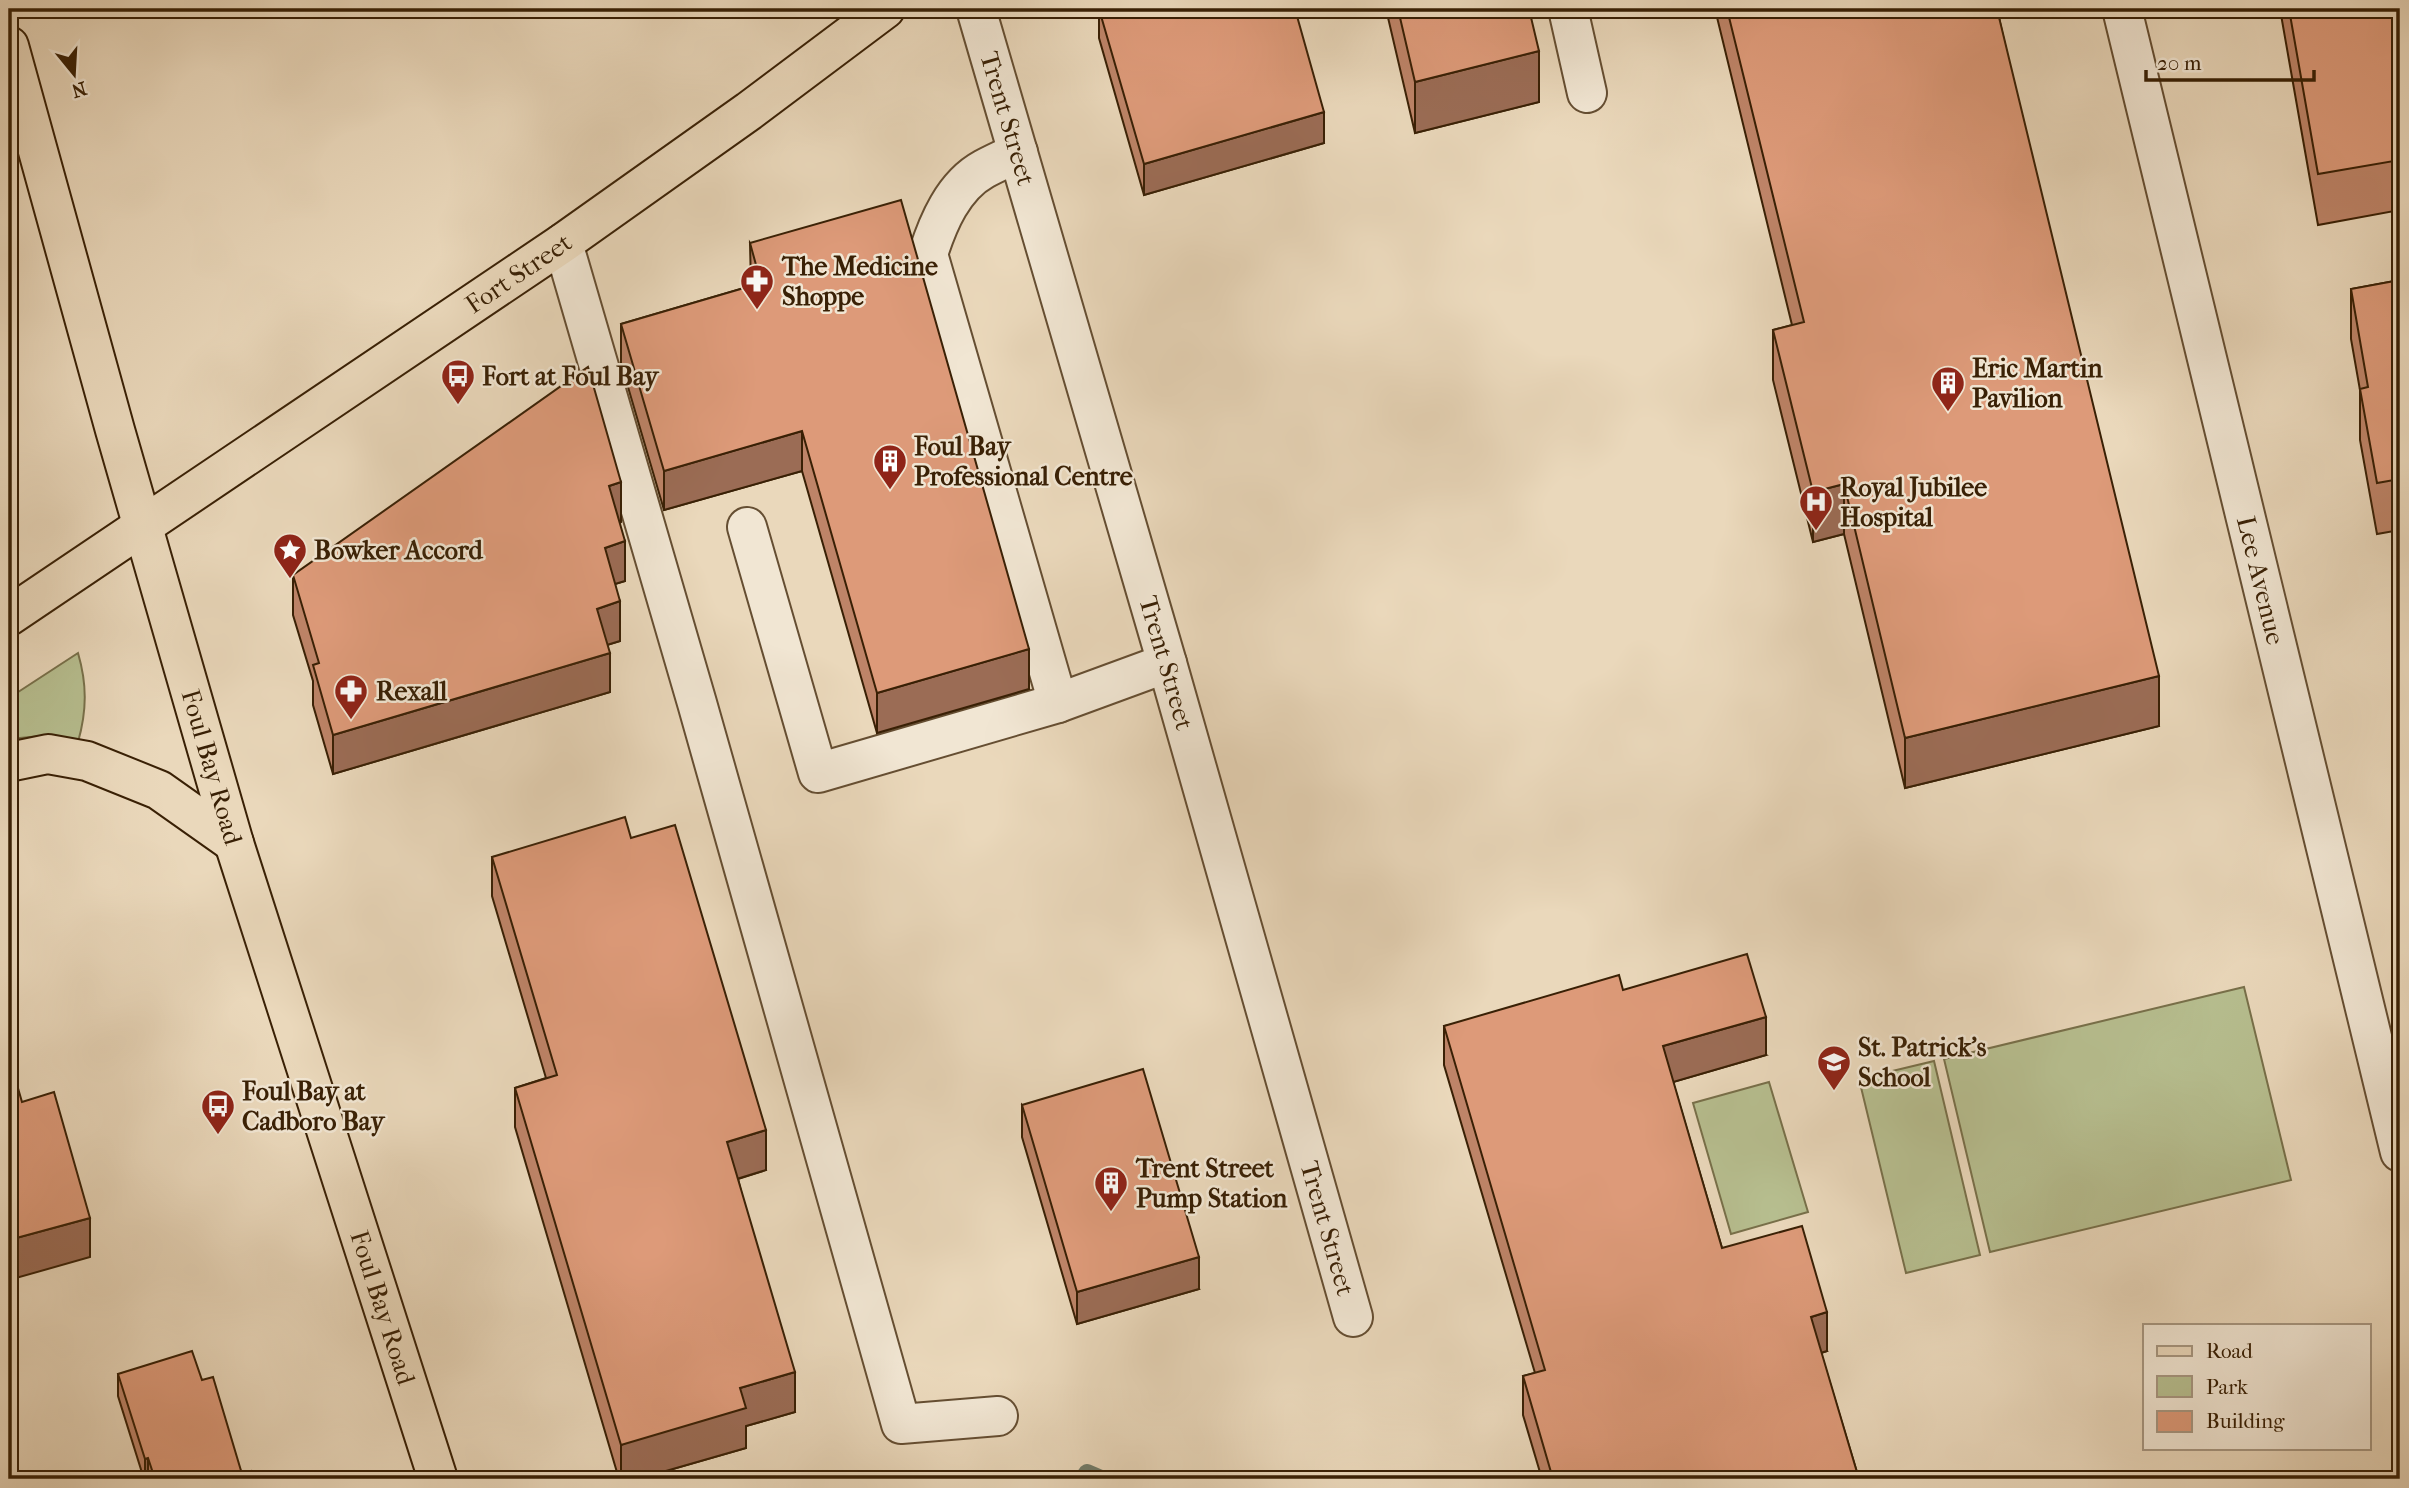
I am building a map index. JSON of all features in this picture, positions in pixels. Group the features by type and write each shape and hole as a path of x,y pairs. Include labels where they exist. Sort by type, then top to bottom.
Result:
{"main road":[{"name":"Fort Street","path":"9,616 563,243 749,111 885,9"},
{"name":"Foul Bay Road","path":"9,46 234,843 438,1479"},
{"path":"9,762 48,754 87,761 159,790 234,843"}],"street":[{"name":"Trent Street","path":"976,9 1167,663 1353,1317"},
{"path":"1568,9 1587,93"},
{"name":"Lee Avenue","path":"2122,9 2400,1152"},
{"path":"1018,152 981,170 953,198 937,225 928,254 1058,703"},
{"path":"563,243 697,703 901,1424 998,1416"},
{"path":"747,527 818,774 1058,703 1167,663"}],"green space":[{"path":"78,653 85,697 78,742 41,736 9,739 9,698"},
{"path":"2244,987 2291,1180 1990,1252 1944,1059"},
{"path":"1934,1061 1980,1255 1906,1273 1859,1079"},
{"path":"1769,1082 1808,1212 1731,1234 1693,1103"}],"building":[{"path":"1099,9 1295,9 1324,112 1144,164"},
{"path":"1398,9 1529,9 1539,51 1415,82"},
{"name":"Eric Martin Pavilion","path":"1727,9 1997,9 2159,676 1905,738 1844,484 1813,492 1773,330 1804,322"},
{"path":"2289,9 2400,9 2400,160 2318,174"},
{"name":"Foul Bay Professional Centre","path":"901,200 1029,649 877,693 802,431 664,471 621,324 761,283 750,243"},
{"path":"2400,280 2400,479 2377,483 2360,389 2368,387 2351,289"},
{"path":"588,367 621,482 609,486 625,541 605,548 620,601 597,609 610,653 333,735 313,665 319,663 293,575"},
{"path":"625,817 631,838 675,825 766,1130 727,1142 795,1372 740,1388 746,1408 621,1445 515,1088 557,1075 492,857"},
{"path":"1747,954 1766,1017 1663,1046 1722,1248 1802,1226 1827,1312 1811,1317 1859,1479 1553,1479 1523,1376 1545,1370 1444,1026 1619,975 1623,990"},
{"path":"11,1064 22,1102 54,1092 90,1218 9,1240 9,1065"},
{"name":"Trent Street Pump Station","path":"1143,1069 1199,1257 1077,1292 1022,1105"},
{"path":"192,1351 202,1380 213,1377 242,1474 251,1471 254,1479 155,1479 148,1458 145,1459 118,1374"}],"waterway":[{"path":"1087,1473 1101,1479"}],"place":[{"name":"The Medicine Shoppe","path":"757,311"},
{"name":"Fort at Foul Bay","path":"458,406"},
{"name":"Eric Martin Pavilion","path":"1948,413"},
{"name":"Foul Bay Professional Centre","path":"890,491"},
{"name":"Royal Jubilee Hospital","path":"1816,532"},
{"name":"Bowker Accord","path":"290,580"},
{"name":"Rexall","path":"351,721"},
{"name":"St. Patrick's School","path":"1834,1092"},
{"name":"Foul Bay at Cadboro Bay","path":"218,1136"},
{"name":"Trent Street Pump Station","path":"1111,1213"}]}
